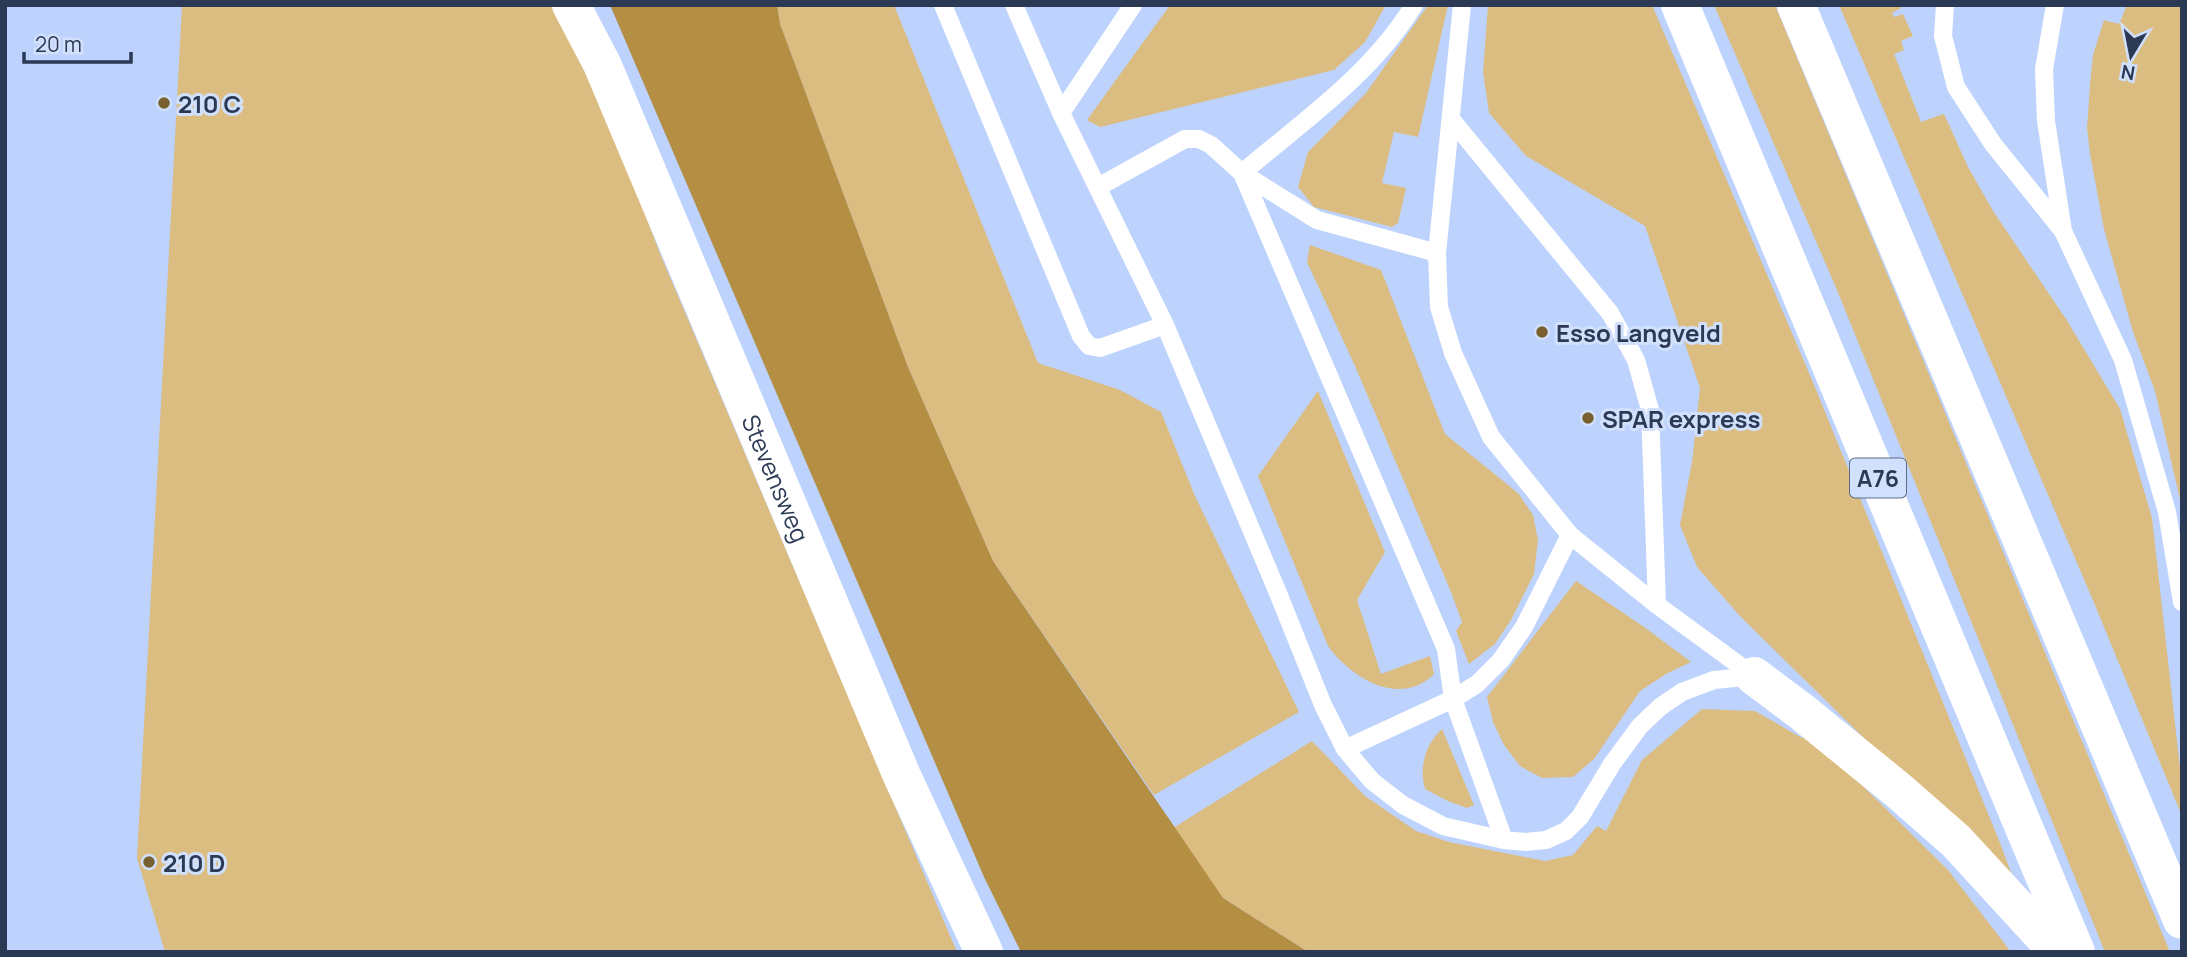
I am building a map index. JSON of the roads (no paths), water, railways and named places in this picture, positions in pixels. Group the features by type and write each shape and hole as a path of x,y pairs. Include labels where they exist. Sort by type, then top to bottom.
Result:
{"main road":[{"name":"Stevensweg","path":"571,5 602,64 897,763 984,952"},
{"name":"A76","path":"1680,5 2076,952"},
{"path":"1796,5 2182,920"},
{"path":"1754,676 1899,791 1956,841 2058,952"}],"lane":[{"path":"943,5 1081,336 1088,346 1100,348 1165,325"},
{"path":"1014,5 1061,113 1165,325 1323,705 1345,749 1373,782 1403,806 1443,826 1504,840 1546,840 1566,831 1580,817 1612,764 1640,726 1660,707 1682,692 1714,681 1754,676"},
{"path":"1061,113 1133,5"},
{"path":"1242,173 1343,88 1380,52 1414,5"},
{"path":"1462,5 1437,253 1439,307 1453,353 1491,437 1570,535 1754,676"},
{"path":"1945,5 1943,36 1956,87 1993,144 2063,231 2123,360 2167,512 2182,602"},
{"path":"2055,5 2044,69 2046,121 2063,231"},
{"path":"1451,119 1610,313 1636,360 1650,410 1657,604"},
{"path":"1098,187 1185,139 1199,139 1210,145 1242,173 1317,220 1437,253"},
{"path":"1242,173 1446,649 1453,699 1504,840"},
{"path":"1345,749 1453,699 1477,684 1501,660 1524,626 1570,535"}],"place":[{"name":"210 C","path":"164,103"},
{"name":"Esso Langveld","path":"1542,332"},
{"name":"SPAR express","path":"1588,418"},
{"name":"210 D","path":"149,862"}]}
